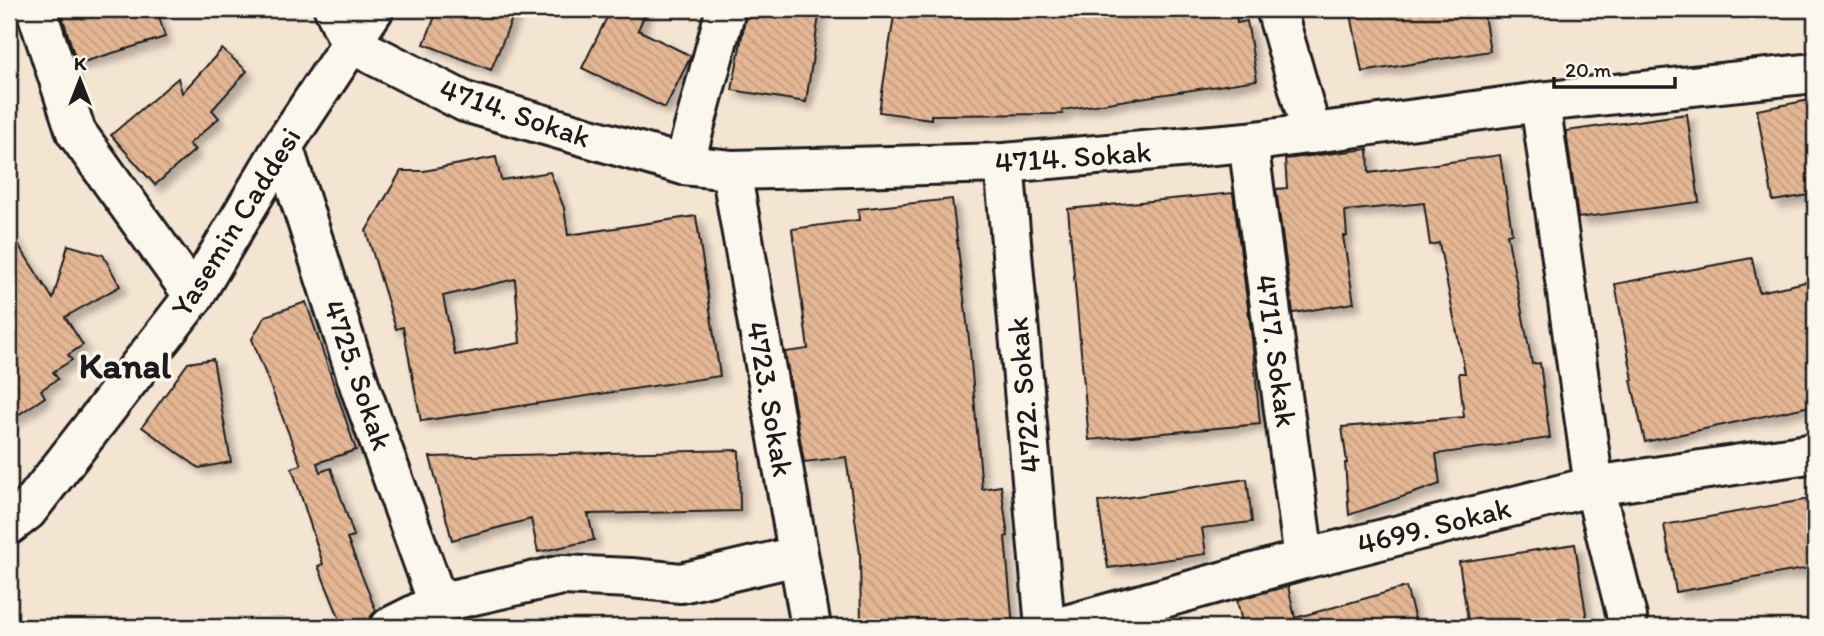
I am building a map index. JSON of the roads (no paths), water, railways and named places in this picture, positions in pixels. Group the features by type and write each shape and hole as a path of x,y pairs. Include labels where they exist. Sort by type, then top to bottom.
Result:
{"street":[{"path":"36,9 76,132 194,296"},
{"path":"334,9 350,43"},
{"name":"Yasemin Caddesi","path":"9,525 27,511 194,296 283,146 374,9"},
{"path":"684,165 726,9"},
{"path":"1276,9 1312,134"},
{"name":"4714. Sokak","path":"350,43 465,102 684,165 731,170 1004,163 1248,142 1540,102 1815,73"},
{"path":"1540,102 1594,486 1627,617 1626,627"},
{"name":"4717. Sokak","path":"1248,142 1304,559"},
{"name":"4725. Sokak","path":"283,146 361,390 438,603"},
{"name":"4722. Sokak","path":"1004,163 1045,627"},
{"name":"4723. Sokak","path":"731,170 811,627"},
{"name":"4699. Sokak","path":"1059,627 1304,559 1594,486 1815,453"},
{"path":"390,627 438,603 562,575 681,583 797,556"}],"district":[{"name":"Kanal","path":"125,365"}]}
